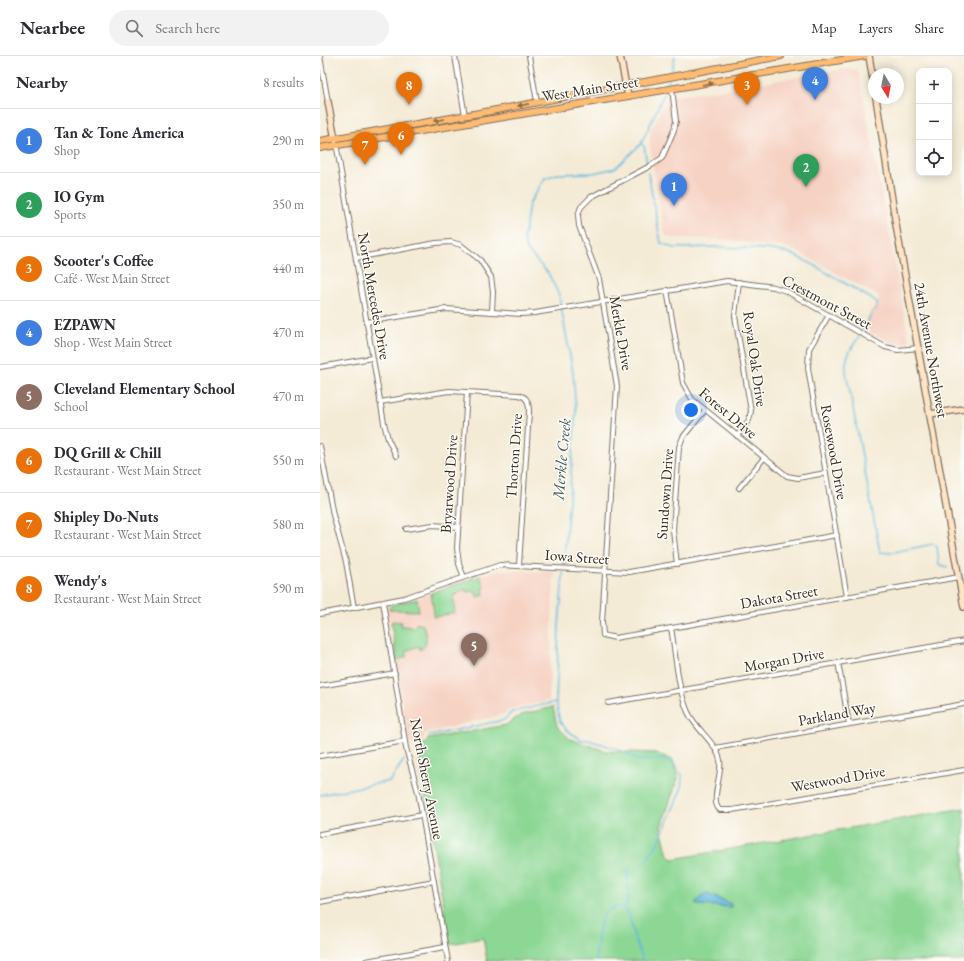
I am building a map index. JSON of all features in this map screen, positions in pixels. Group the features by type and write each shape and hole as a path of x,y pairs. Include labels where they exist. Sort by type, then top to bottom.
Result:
{"main road":[{"path":"620,56 628,96"},
{"name":"West Main Street","path":"320,141 465,116 781,56"},
{"name":"West Main Street","path":"320,148 865,56"},
{"path":"868,56 870,68"},
{"path":"328,102 335,139"},
{"name":"24th Avenue Northwest","path":"877,104 896,225 964,607"},
{"path":"930,414 964,409"}],"street":[{"path":"320,56 328,102"},
{"path":"455,56 465,116"},
{"path":"529,56 537,102"},
{"name":"Merkle Drive","path":"603,636 602,622 617,386 598,272 580,231 578,212 583,203 590,197 652,165 662,158 674,130 676,121 671,89"},
{"name":"North Mercedes Drive","path":"335,139 380,402 386,433 396,456"},
{"path":"356,258 436,243 451,242 461,245 480,260 491,277 493,292 492,311"},
{"name":"Crestmont Street","path":"366,322 446,309 521,314 555,310 722,280 780,288 894,350 919,348"},
{"name":"Royal Oak Drive","path":"737,436 749,420 751,411 735,316 739,282"},
{"name":"Forest Drive","path":"667,290 685,390 692,399 787,476 794,478 826,473"},
{"name":"Rosewood Drive","path":"829,315 811,344 807,361 847,597"},
{"path":"320,367 372,358"},
{"path":"380,402 433,393 467,392"},
{"name":"Thorton Drive","path":"467,392 519,395 524,397 529,403 520,566"},
{"name":"Bryarwood Drive","path":"464,577 457,556 467,392"},
{"name":"Sundown Drive","path":"677,564 673,530 679,446 683,437 705,410"},
{"path":"320,446 333,515 346,562 354,608"},
{"path":"739,488 764,458"},
{"path":"406,528 433,525 458,527"},
{"name":"Iowa Street","path":"320,614 411,596 493,567 520,566 629,572 837,535"},
{"name":"Dakota Street","path":"603,636 615,638 959,577"},
{"name":"North Sherry Avenue","path":"383,602 405,741 422,816 448,961"},
{"path":"671,628 682,690 691,718 715,748"},
{"name":"Morgan Drive","path":"608,703 964,641"},
{"path":"838,662 849,724"},
{"path":"320,686 395,673"},
{"name":"Parkland Way","path":"715,748 964,704"},
{"path":"320,756 405,741"},
{"name":"Westwood Drive","path":"715,748 719,755 721,766 715,799 717,808 723,811 964,770"},
{"path":"320,834 422,816"},
{"path":"320,902 434,881"},
{"path":"366,961 445,947"}],"shaded area":[{"path":"851,68 857,71 859,75 903,306 909,340 907,344 892,343 861,328 880,297 790,248 718,239 672,238 667,236 664,232 649,142 651,130 668,95 675,96 728,89"},
{"path":"501,570 554,572 549,701 510,709 505,714 430,732 424,735 423,742 409,743 387,608 417,599 478,576"}],"green space":[{"path":"480,576 485,588 483,589 484,595 477,597 476,593 473,591 467,592 466,589 460,591 461,593 453,595 455,613 433,617 434,613 431,593"},
{"path":"417,599 419,611 389,610 391,605"},
{"path":"391,622 402,622 401,626 414,627 417,623 423,625 426,642 423,648 420,650 419,646 406,651 406,657 397,660"},
{"path":"553,707 557,726 570,739 606,751 656,753 673,760 678,778 661,827 668,856 673,859 964,808 964,961 487,961 483,938 450,944 418,752 428,739 506,725 521,715"}],"water":[{"path":"705,893 731,904 731,907 697,905 695,903"}],"waterway":[{"name":"Merkle Creek","path":"671,76 675,56"},
{"name":"Merkle Creek","path":"667,87 669,79"},
{"name":"Merkle Creek","path":"641,864 647,859 658,843 681,790 682,775 674,764 664,759 639,760 618,749 588,740 582,740 568,731 560,722 556,702 559,625 576,411 573,373 559,295 548,273 526,249 523,236 525,232 529,204 545,178 557,174 593,173 615,168 641,144 665,92"},
{"path":"641,144 644,146 647,163"},
{"path":"648,173 661,243 674,248 717,247 766,249 789,253 812,264 877,302 877,308 873,311 862,330"},
{"path":"859,337 847,357 846,376 880,552 889,553 933,544 937,546 939,564 947,567"},
{"path":"429,736 504,720 512,712 556,702"},
{"path":"320,795 390,781 404,760"},
{"name":"Merkle Creek","path":"624,909 628,901 628,871 630,869"},
{"name":"Merkle Creek","path":"596,961 597,944 602,918 605,912 609,909 621,906 629,914 634,936 643,961"}],"place":[{"name":"EZPAWN","path":"815,100"},
{"name":"Wendy's","path":"409,105"},
{"name":"Scooter's Coffee","path":"747,105"},
{"name":"DQ Grill & Chill","path":"401,155"},
{"name":"Shipley Do-Nuts","path":"365,165"},
{"name":"IO Gym","path":"806,187"},
{"name":"Tan & Tone America","path":"674,206"},
{"name":"Cleveland Elementary School","path":"474,666"}]}
